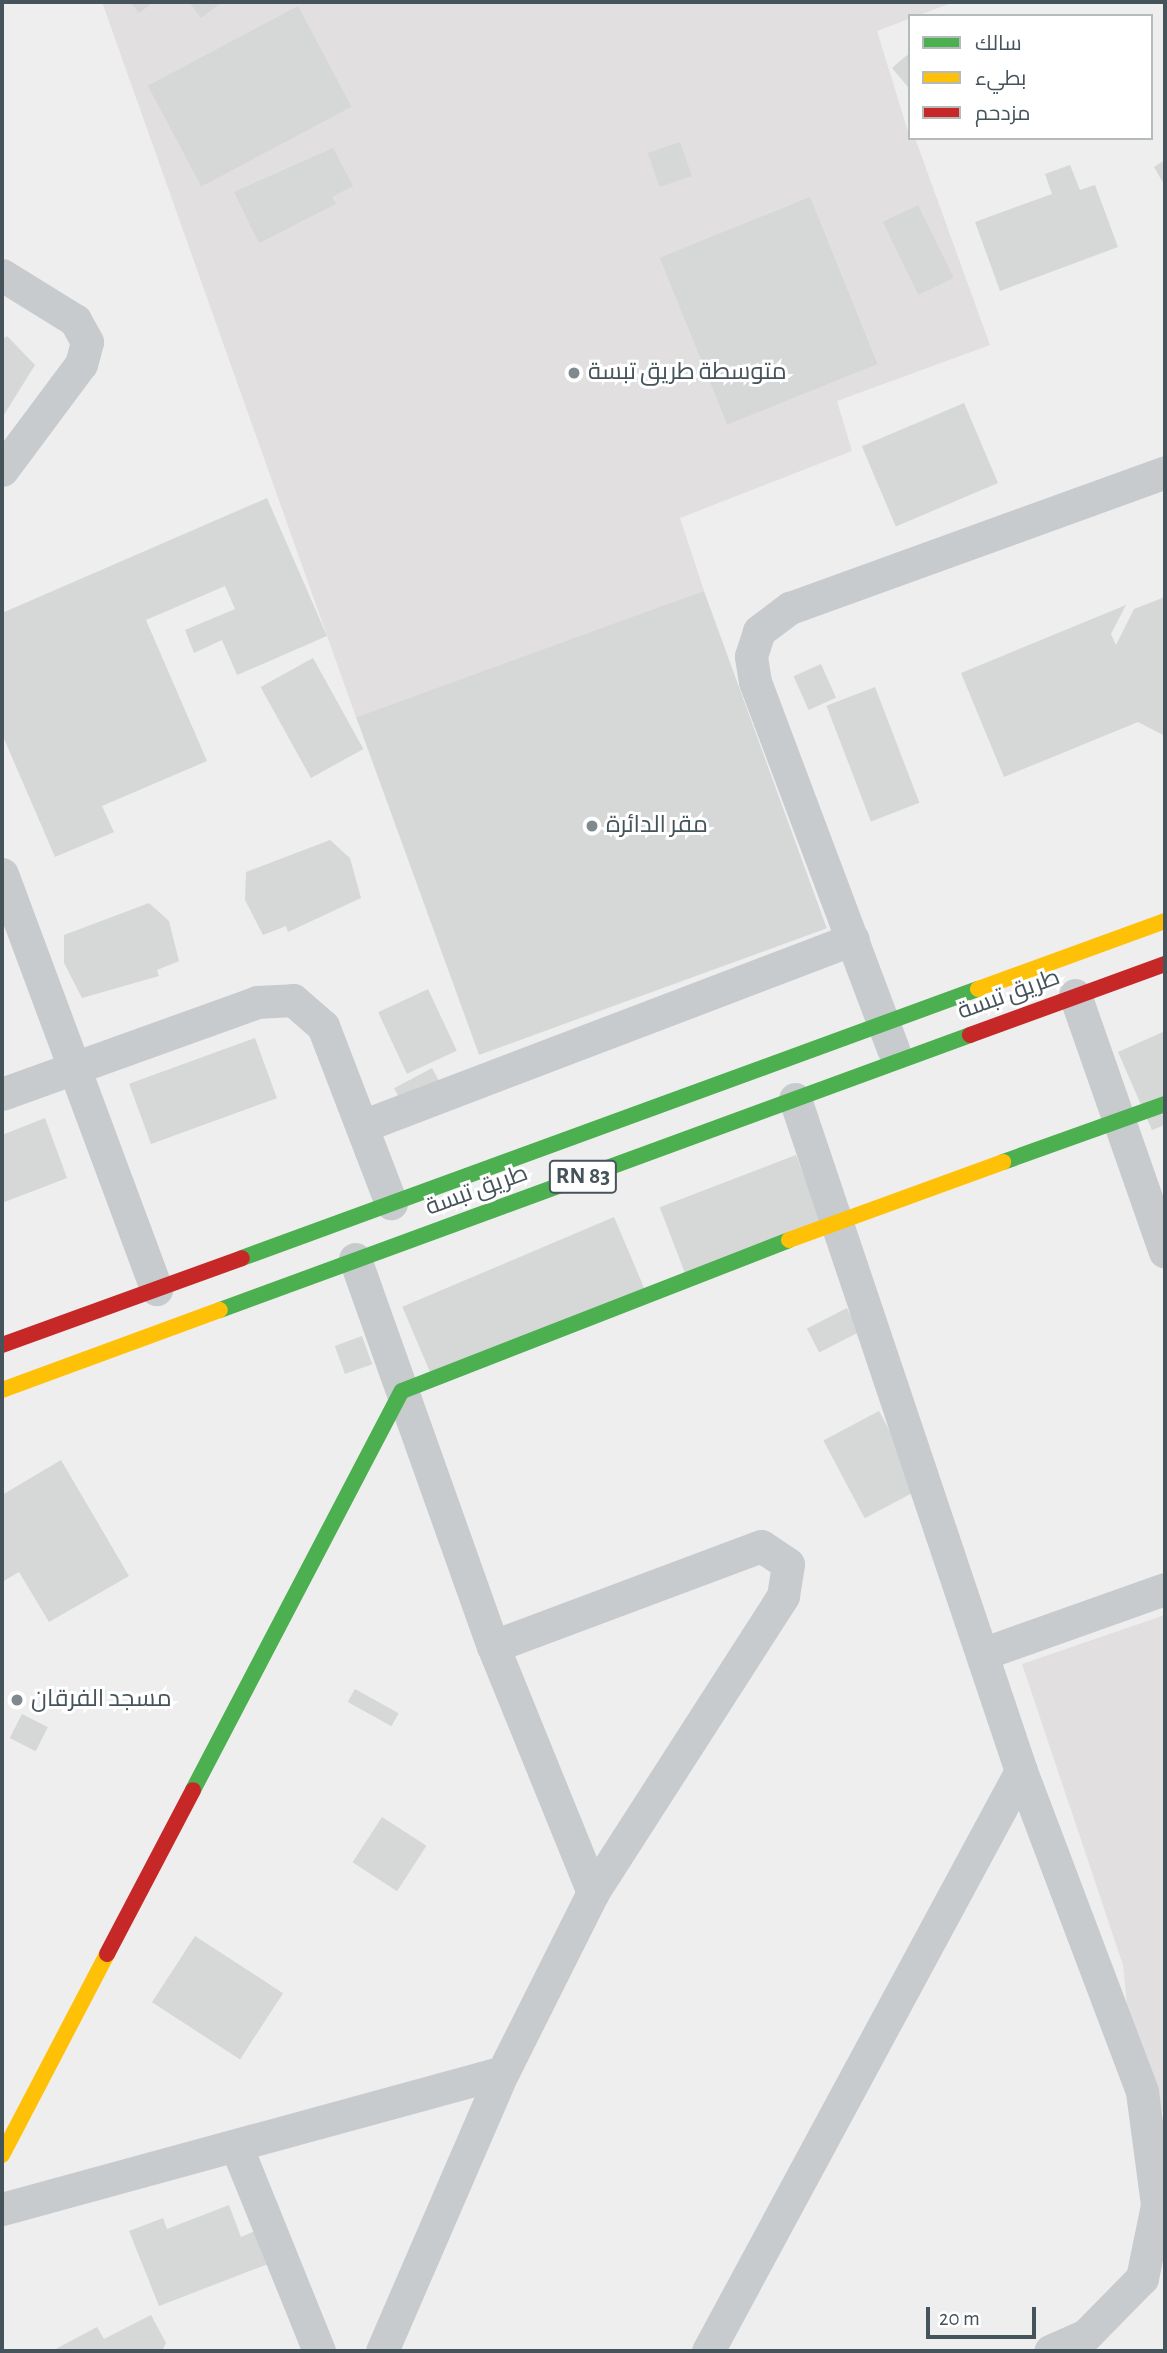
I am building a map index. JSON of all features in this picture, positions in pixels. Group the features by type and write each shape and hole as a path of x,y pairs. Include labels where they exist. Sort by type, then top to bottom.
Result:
{"main road":[{"name":"طريق تبسة","path":"2,1345 1165,921"},
{"name":"طريق تبسة","path":"2,1390 1165,964"},
{"path":"2,2155 402,1391 835,1222 1165,1104"}],"street":[{"path":"2,275 75,320 87,342 81,364 2,470"},
{"path":"897,1061 755,682 751,656 759,631 790,608 1165,472"},
{"path":"2,874 156,1289"},
{"path":"365,1125 853,939"},
{"path":"1075,995 1165,1252"},
{"path":"2,1094 257,1002 293,1000 323,1026 365,1125 391,1203"},
{"path":"795,1099 1021,1771 1142,2092 1157,2205 1142,2278 1086,2335 1050,2351"},
{"path":"355,1259 493,1646 593,1892"},
{"path":"382,2351 503,2072 593,1892 783,1596 788,1564 761,1546 493,1646"},
{"path":"982,1654 1165,1590"},
{"path":"708,2351 1021,1771"},
{"path":"2,2209 237,2148 503,2072"},
{"path":"237,2148 320,2351"}],"shaded area":[{"name":"متوسطة طريق تبسة","path":"102,2 954,2 922,14 908,14 908,19 877,31 908,132 908,140 916,140 990,345 837,401 852,451 680,518 704,591 358,723"},
{"path":"1165,1615 1165,2119 1128,2015 1123,1965 1022,1664"}],"building":[{"path":"130,2 154,2 139,13"},
{"path":"189,2 222,2 201,18"},
{"path":"298,6 352,107 201,186 148,86"},
{"path":"907,55 908,87 892,68"},
{"path":"680,142 692,176 660,187 648,153"},
{"path":"333,148 353,186 332,197 336,204 259,243 234,192"},
{"path":"1165,160 1165,186 1154,167"},
{"path":"1070,165 1080,190 1095,185 1118,247 1000,291 975,222 1052,194 1045,174"},
{"path":"810,197 877,364 727,425 660,258"},
{"path":"918,205 954,278 918,295 883,222"},
{"path":"7,336 35,365 2,418 2,339"},
{"path":"964,403 998,483 896,526 862,446"},
{"path":"267,498 327,636 237,675 222,640 194,653 185,630 235,609 225,586 146,620 207,761 102,806 114,832 55,857 2,734 2,613"},
{"name":"مقر الدائرة","path":"704,591 827,928 479,1055 356,718"},
{"path":"1165,597 1165,736 1138,722 1004,777 961,673 1126,605 1111,634 1116,645 1134,609"},
{"path":"313,658 363,749 311,778 261,687"},
{"path":"821,664 836,698 809,710 794,676"},
{"path":"875,687 919,803 871,821 826,706"},
{"path":"330,840 350,858 361,898 288,932 286,926 263,935 245,900 246,872"},
{"path":"149,903 169,921 179,961 157,970 159,976 82,998 64,963 64,935"},
{"path":"428,989 457,1051 407,1074 378,1012"},
{"path":"1165,1031 1165,1125 1152,1130 1118,1052"},
{"path":"255,1038 277,1098 151,1144 129,1084"},
{"path":"432,1068 444,1091 406,1111 394,1088"},
{"path":"45,1118 67,1178 2,1203 2,1135"},
{"path":"796,1155 824,1229 688,1281 660,1207"},
{"path":"614,1217 645,1290 433,1380 402,1307"},
{"path":"847,1308 859,1332 819,1352 807,1328"},
{"path":"362,1336 372,1364 345,1374 335,1346"},
{"path":"879,1411 920,1489 865,1518 823,1441"},
{"path":"61,1460 129,1576 49,1622 19,1572 2,1582 2,1495"},
{"path":"355,1689 399,1713 391,1726 348,1702"},
{"path":"22,1714 48,1727 36,1751 10,1738"},
{"path":"382,1817 426,1846 397,1891 353,1862"},
{"path":"195,1936 283,1993 240,2059 152,2002"},
{"path":"229,2205 241,2237 255,2231 268,2264 159,2306 129,2231 163,2218 167,2229"},
{"path":"151,2315 166,2343 162,2351 52,2351 97,2327 104,2339"}],"traffic: fast":[{"path":"242,1258 978,989"},
{"path":"220,1310 970,1035"},
{"path":"1003,1162 1165,1104"},
{"path":"193,1790 402,1391 789,1240"}],"traffic: slow":[{"path":"978,989 1165,921"},
{"path":"789,1240 1003,1162"},
{"path":"2,1390 220,1310"},
{"path":"2,2155 107,1954"}],"traffic: jam":[{"path":"970,1035 1165,964"},
{"path":"2,1345 242,1258"},
{"path":"107,1954 193,1790"}],"place":[{"name":"متوسطة طريق تبسة","path":"574,373"},
{"name":"مقر الدائرة","path":"592,826"},
{"name":"مسجد الفرقان","path":"17,1700"}]}
